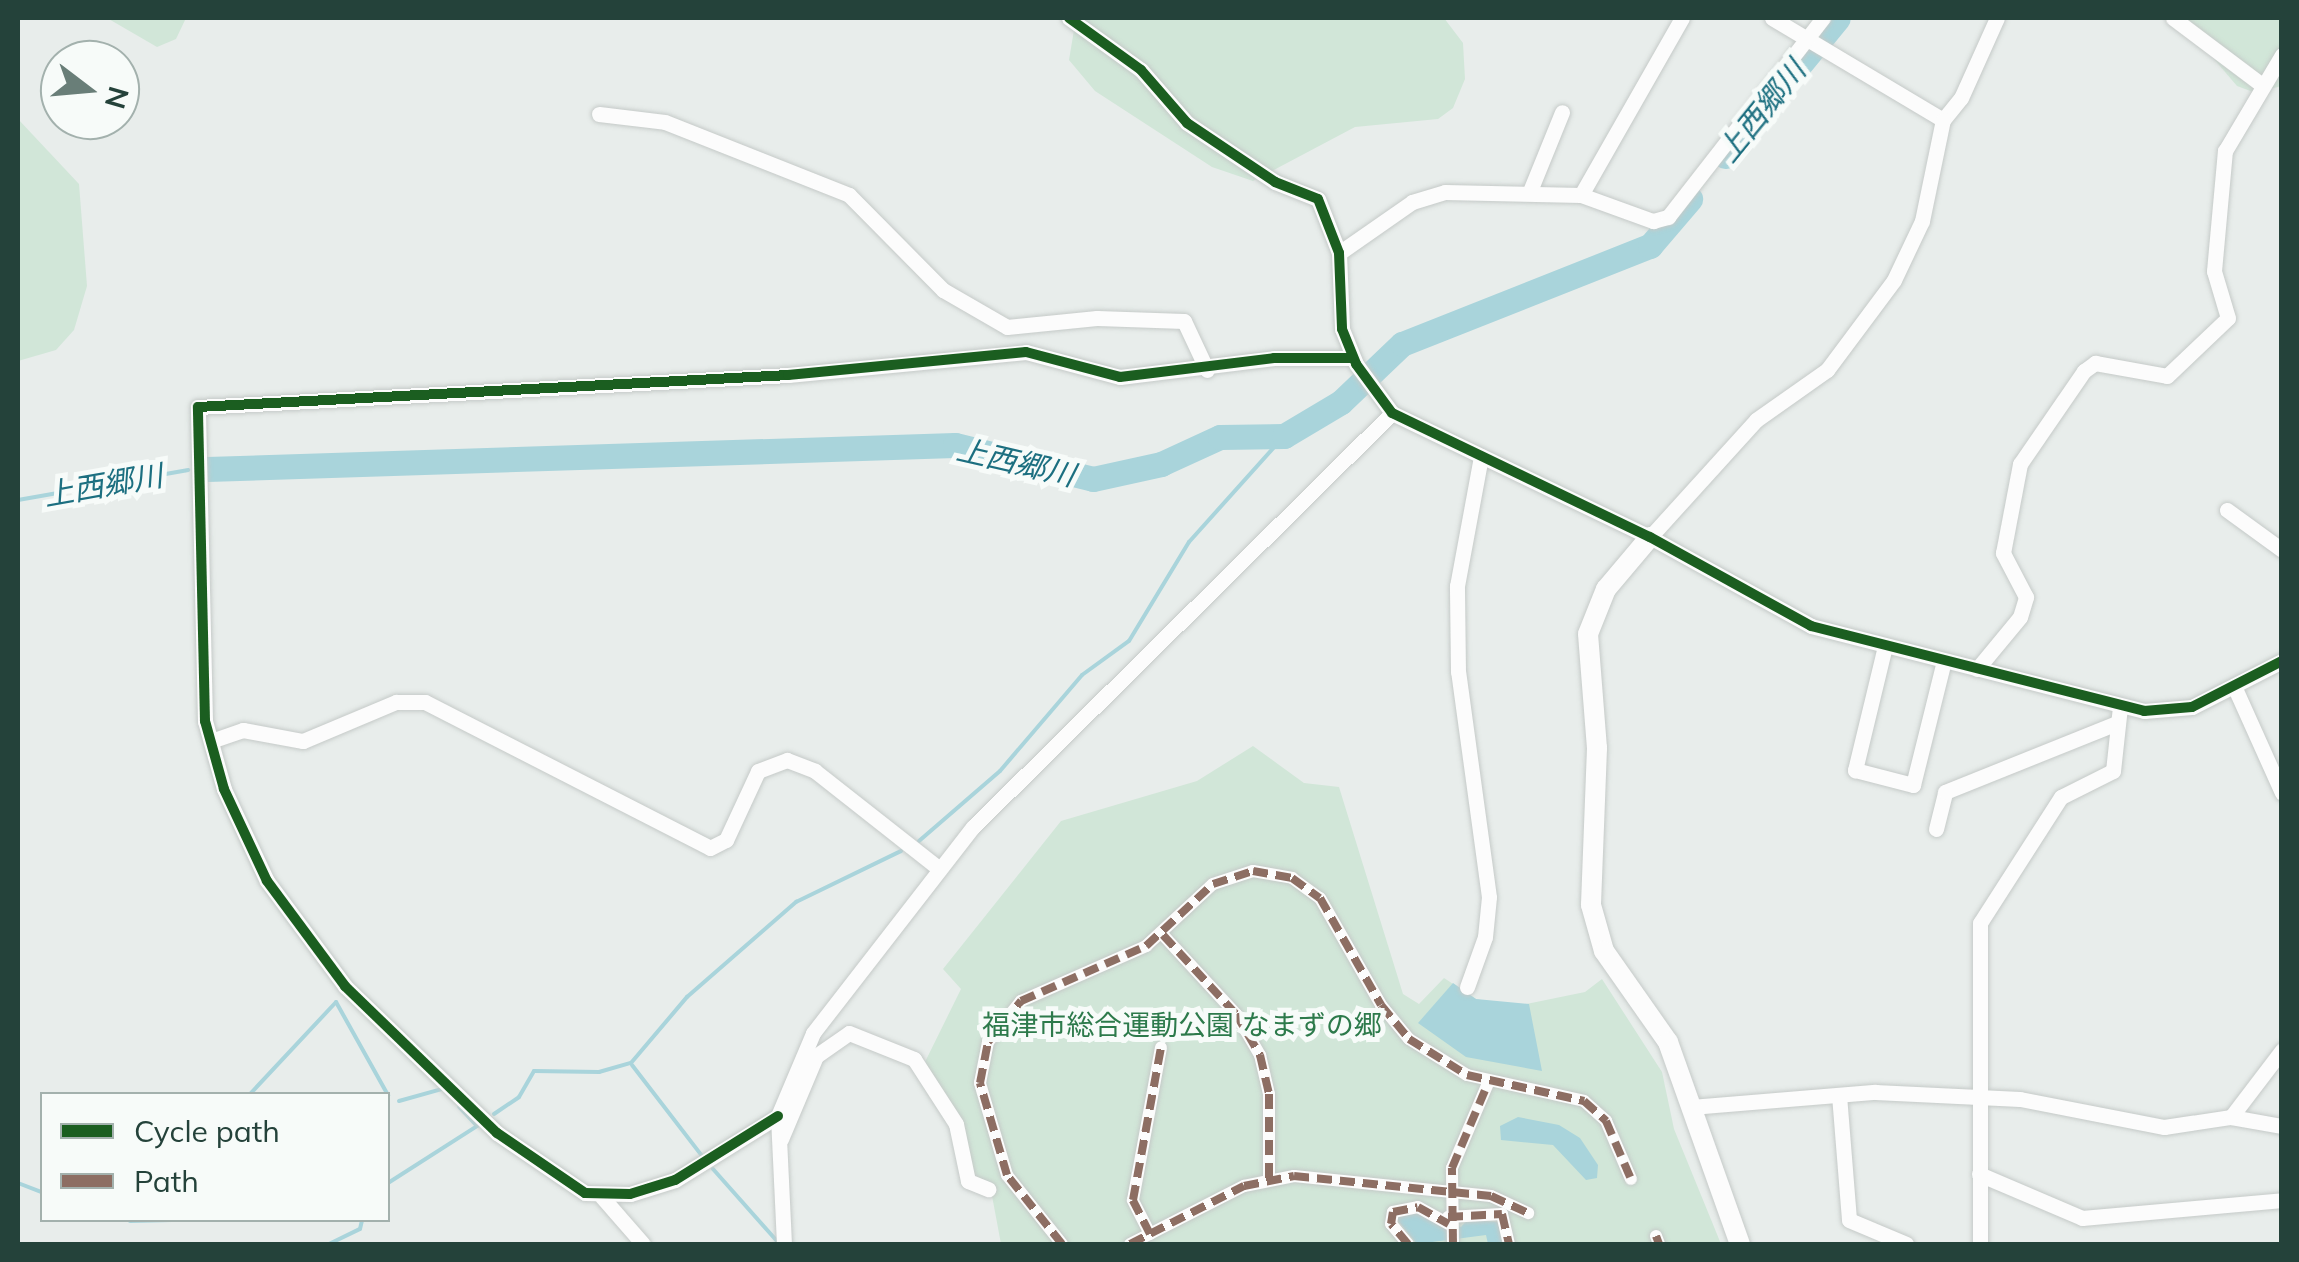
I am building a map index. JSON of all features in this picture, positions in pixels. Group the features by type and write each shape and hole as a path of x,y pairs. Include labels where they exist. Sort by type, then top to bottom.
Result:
{"street":[{"path":"1068,18 1140,70 1187,123 1275,182 1318,199 1339,253 1337,296 1354,361 1392,412 1650,536 1811,626 1977,669 2119,715"},
{"path":"1581,195 1682,18"},
{"path":"1772,18 1812,38 1943,120"},
{"path":"1339,253 1412,202 1445,192 1581,195 1654,221 1668,216 1812,38 1822,18"},
{"path":"1740,1244 1668,1042 1604,951 1591,905 1598,748 1588,634 1606,590 1650,536 1756,420 1827,370 1894,280 1922,221 1943,120 1962,98 1997,18"},
{"path":"2173,18 2262,85"},
{"path":"1977,669 2020,617 2026,596 2003,552 2020,464 2084,371 2094,363 2167,376 2228,318 2214,271 2225,152 2282,55"},
{"path":"1530,191 1562,112"},
{"path":"599,114 666,122 849,195 943,290 1007,328 1097,318 1184,322 1207,370"},
{"path":"644,1244 602,1197 565,1182 498,1134 351,992 267,881 211,742 200,686 198,407 788,375 1026,352 1120,378 1354,361"},
{"path":"785,1244 778,1116 814,1033 937,867 1392,412"},
{"path":"1466,987 1489,898 1458,672 1457,586 1482,456"},
{"path":"2226,510 2282,550"},
{"path":"1885,646 1856,770 1913,785 1944,661"},
{"path":"1936,829 1946,792 2119,715 2178,710 2282,661"},
{"path":"2234,686 2282,794"},
{"path":"211,742 243,730 303,741 396,702 425,702 710,848 726,840 758,771 787,760 815,771 937,867"},
{"path":"1980,1244 1980,923 2062,798 2113,771 2119,715"},
{"path":"1062,1244 1007,1175 980,1083 988,1042 1021,1001 1163,935 1226,877 1253,870 1292,878 1329,910 1381,1005 1409,1038 1488,1082 1584,1101 1606,1122 1632,1178"},
{"path":"1163,935 1236,1014 1260,1055 1269,1094 1269,1179"},
{"path":"778,1147 816,1056 849,1033 914,1059 956,1124 968,1181 988,1189"},
{"path":"1150,1234 1132,1200 1161,1048"},
{"path":"2231,1117 2282,1050"},
{"path":"1453,1244 1448,1192 1457,1149 1488,1082"},
{"path":"1691,1108 1839,1095 1978,1096 2164,1128 2231,1117 2282,1126"},
{"path":"1839,1095 1849,1220 1906,1244"},
{"path":"602,1197 690,1173 778,1116"},
{"path":"1979,1174 2082,1218 2282,1200"},
{"path":"1130,1244 1269,1179 1491,1196 1528,1213"},
{"path":"1408,1244 1391,1224 1393,1212 1418,1206 1449,1220 1502,1214 1509,1244"}],"green space":[{"path":"107,18 186,18 176,39 157,47"},
{"path":"1076,18 1444,18 1463,43 1465,79 1453,108 1438,119 1355,127 1253,181 1212,167 1095,91 1069,60"},
{"path":"2179,18 2281,18 2281,86 2256,93 2237,86"},
{"path":"18,119 79,184 87,286 74,330 56,350 18,361"},
{"name":"福津市総合運動公園 なまずの郷","path":"1253,746 1304,783 1339,787 1403,994 1419,1004 1444,978 1476,999 1512,1007 1585,992 1602,979 1662,1072 1674,1129 1721,1244 1001,1244 990,1185 974,1179 949,1100 925,1062 961,989 943,969 1061,821 1197,781"}],"water":[{"path":"1453,983 1476,999 1529,1004 1542,1071 1466,1057 1418,1023"},
{"path":"1518,1117 1559,1125 1580,1138 1598,1165 1597,1178 1586,1180 1553,1145 1501,1140 1500,1126"},
{"path":"1417,1211 1461,1227 1467,1220 1498,1222 1502,1244 1488,1244 1486,1235 1417,1244 1395,1217"}],"waterway":[{"name":"上西郷川","path":"1725,156 1838,18"},
{"name":"上西郷川","path":"207,469 955,445 1093,479 1161,464 1220,437 1284,436 1341,402 1402,344 1650,246 1690,199"},
{"path":"919,841 1000,771 1082,675 1129,641 1189,542 1284,436"},
{"name":"上西郷川","path":"18,500 188,470"},
{"path":"494,1114 519,1097 534,1071 599,1072 631,1063 687,997 796,902 901,851"},
{"path":"252,1092 336,1002 386,1092"},
{"path":"632,1065 702,1156"},
{"path":"399,1101 442,1089"},
{"path":"390,1182 477,1126 459,1107"},
{"path":"713,1169 777,1241"},
{"path":"18,1183 40,1191"},
{"path":"329,1244 360,1229 362,1222"}],"marked path":[{"path":"1062,1244 1007,1175 980,1083 988,1042 1021,1001 1146,946 1213,884 1253,871 1292,878 1320,898 1381,1005 1409,1039 1467,1075 1584,1101 1606,1121 1631,1179"},
{"path":"1163,935 1236,1014 1260,1055 1269,1094 1269,1179"},
{"path":"1150,1234 1133,1200 1161,1048"},
{"path":"1453,1244 1452,1168 1488,1083"},
{"path":"1130,1244 1244,1186 1294,1176 1491,1196 1528,1213"},
{"path":"1408,1244 1391,1224 1393,1212 1418,1207 1449,1224"},
{"path":"1448,1217 1502,1214 1509,1244"},
{"path":"1656,1236 1659,1244"}],"cycle path":[{"path":"1069,18 1141,70 1187,123 1275,182 1318,199 1339,253 1342,329 1356,364 1392,413 1650,537 1811,626 2144,711 2192,707 2282,661"},
{"path":"778,1116 675,1180 630,1194 585,1193 497,1133 345,986 267,881 224,789 205,721 198,407 788,375 1026,352 1120,377 1274,358 1352,358"}]}
